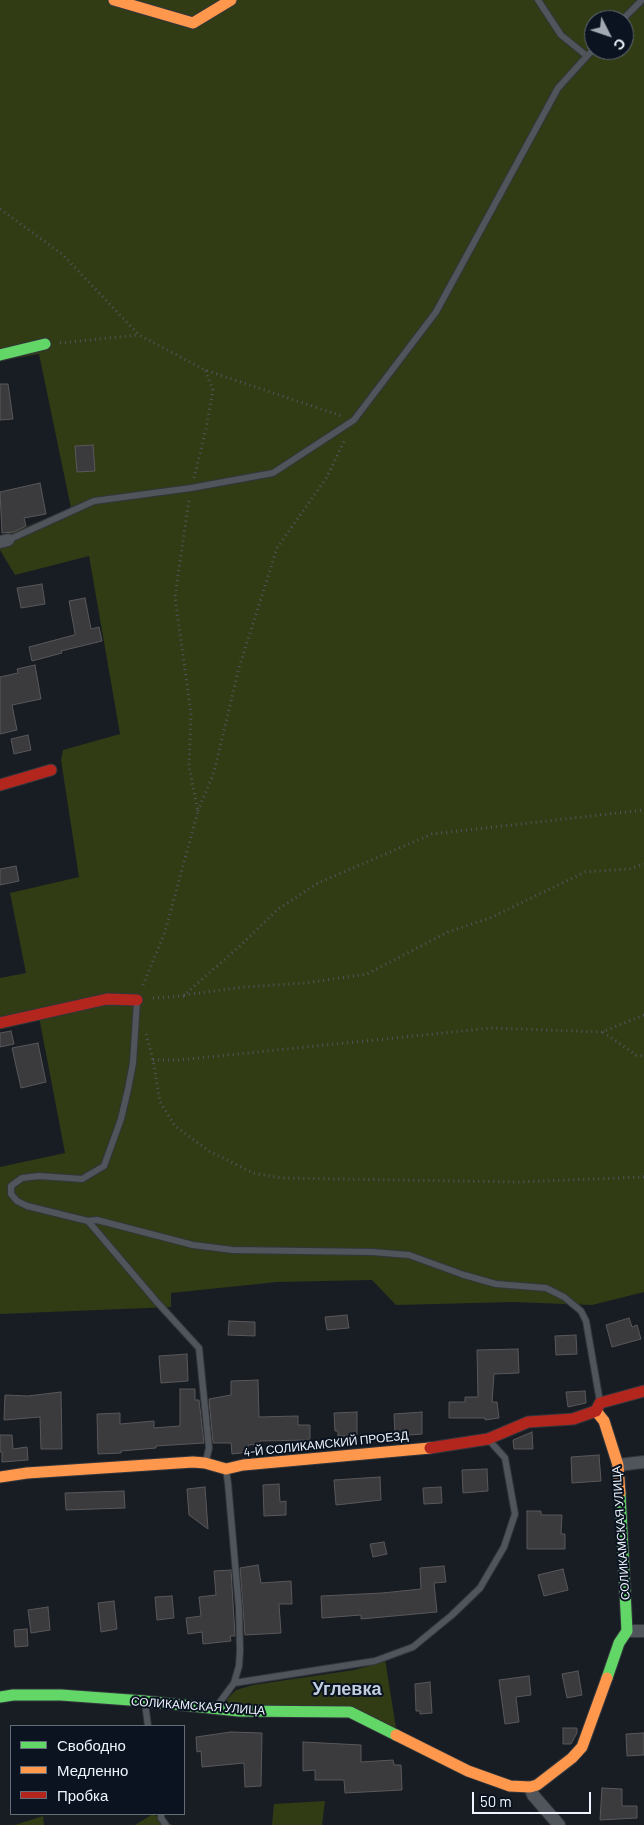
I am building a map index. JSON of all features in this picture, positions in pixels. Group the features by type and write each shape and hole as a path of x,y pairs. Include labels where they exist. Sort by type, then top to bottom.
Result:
{"street":[{"path":"114,0 192,22 231,0"},
{"path":"0,355 45,344"},
{"path":"0,785 51,770"},
{"path":"0,1023 107,999 137,1000"},
{"name":"4-Й СОЛИКАМСКИЙ ПРОЕЗД","path":"0,1477 27,1473 193,1462 205,1463 226,1469 243,1465 443,1447 488,1439 528,1422 573,1419 598,1407 644,1391"},
{"name":"СОЛИКАМСКАЯ УЛИЦА","path":"0,1697 13,1695 61,1696 144,1701 239,1711 350,1712 468,1771 510,1786 530,1787 537,1785 572,1758 582,1747 620,1643 627,1631 618,1466 598,1407"},
{"path":"618,1466 644,1462"},
{"path":"627,1631 644,1631"},
{"path":"530,1787 533,1795 559,1825"}],"lane":[{"path":"538,0 561,36 584,54"},
{"path":"632,10 642,0"},
{"path":"4,541 94,501 191,488 273,473 354,420 436,312 558,88 584,59"},
{"path":"137,1000 133,1063 130,1080 122,1119 104,1166 82,1179 38,1176 22,1178 11,1186 11,1194 17,1201 27,1206 88,1221 97,1220 193,1246 223,1249 372,1252 409,1255 464,1275 496,1284 546,1288 564,1297 581,1311 586,1322 598,1407"},
{"path":"88,1221 199,1348 209,1448 205,1463"},
{"path":"234,1683 375,1661 413,1647 452,1615 480,1588 504,1547 515,1514 505,1458 488,1439"},
{"path":"215,1708 234,1683 239,1666 240,1651 239,1609 226,1469"},
{"path":"144,1701 148,1725"}],"path":[{"path":"0,209 62,254 139,335 205,370 354,420 327,477 277,548 239,668 214,772 198,811 165,932 137,1000 183,996 244,987 306,983 367,974 448,932 490,918 585,872 630,869 644,864"},
{"path":"45,344 139,335"},
{"path":"198,811 189,767 192,713 176,597 191,488 206,429 213,390 205,370"},
{"path":"183,996 242,945 278,909 318,883 432,834 644,810"},
{"path":"153,1060 179,1060 492,1028 602,1032 644,1015"},
{"path":"144,1026 153,1060 160,1102 175,1126 209,1151 253,1173 280,1178 517,1182 644,1177"},
{"path":"602,1032 636,1055 644,1056"}],"green space":[{"path":"0,0 644,0 644,1292 592,1305 513,1302 396,1305 372,1280 277,1282 171,1293 171,1307 0,1314 0,1167 65,1153 39,1017 0,1026 0,978 26,973 10,893 79,877 61,760 63,750 120,734 89,556 15,575 0,550 2,537 71,508 39,354 0,361"},
{"path":"385,1659 396,1728 352,1708 228,1706 227,1699 236,1690 253,1685 354,1670 376,1664"},
{"path":"325,1801 322,1825 272,1825 274,1804"},
{"path":"151,1815 155,1815 173,1825 135,1825"},
{"path":"43,1816 44,1825 15,1825"}],"building":[{"path":"0,384 8,384 13,419 0,420"},
{"path":"93,445 95,471 77,472 75,446"},
{"path":"40,483 46,514 24,518 26,526 14,532 2,533 0,492"},
{"path":"42,584 45,604 21,608 17,588"},
{"path":"85,598 91,629 99,627 102,641 61,651 62,653 32,661 29,647 74,635 69,601"},
{"path":"35,665 41,699 12,705 17,730 0,734 0,677 18,673 17,669"},
{"path":"28,735 31,750 14,754 11,739"},
{"path":"16,866 19,881 0,885 0,869"},
{"path":"11,1031 14,1044 0,1047 0,1033"},
{"path":"38,1043 46,1082 21,1088 12,1048"},
{"path":"347,1315 349,1328 327,1330 325,1317"},
{"path":"629,1318 632,1327 637,1325 641,1339 612,1347 606,1325"},
{"path":"229,1321 255,1322 255,1336 228,1335"},
{"path":"576,1335 577,1354 556,1355 555,1336"},
{"path":"518,1349 519,1373 494,1374 492,1402 497,1402 499,1418 485,1420 485,1418 449,1418 449,1402 465,1402 465,1397 478,1397 477,1350"},
{"path":"187,1354 188,1381 161,1383 159,1356"},
{"path":"258,1380 259,1417 298,1416 298,1425 310,1425 310,1440 260,1441 260,1444 248,1445 249,1452 232,1454 231,1443 213,1443 209,1399 231,1395 231,1381"},
{"path":"180,1389 195,1389 195,1400 199,1400 204,1443 156,1446 156,1448 121,1451 121,1453 98,1454 97,1414 120,1413 120,1424 154,1421 154,1428 180,1426"},
{"path":"585,1391 586,1403 568,1407 566,1392"},
{"path":"61,1392 62,1449 41,1449 40,1417 4,1420 5,1395 28,1396"},
{"path":"357,1412 357,1436 338,1436 338,1431 335,1431 334,1413"},
{"path":"422,1412 422,1434 395,1436 394,1414"},
{"path":"532,1432 533,1449 514,1449 513,1440"},
{"path":"0,1435 12,1435 13,1449 27,1447 28,1460 2,1462"},
{"path":"599,1455 601,1481 572,1483 571,1457"},
{"path":"487,1469 488,1491 463,1493 462,1470"},
{"path":"380,1477 381,1500 336,1505 334,1480"},
{"path":"279,1484 280,1502 286,1501 286,1515 264,1516 263,1485"},
{"path":"205,1487 208,1529 189,1515 187,1489"},
{"path":"441,1487 442,1503 424,1504 423,1488"},
{"path":"124,1491 125,1508 66,1510 65,1493"},
{"path":"527,1511 541,1511 541,1515 562,1515 561,1534 565,1534 565,1549 527,1549"},
{"path":"384,1542 387,1554 373,1557 370,1544"},
{"path":"258,1565 261,1583 291,1581 292,1604 279,1604 281,1633 245,1635 240,1568"},
{"path":"444,1566 446,1582 434,1583 437,1612 361,1619 361,1615 322,1618 321,1596 421,1589 420,1568"},
{"path":"563,1569 568,1590 544,1596 538,1575"},
{"path":"231,1570 235,1636 230,1636 231,1641 203,1644 202,1632 188,1634 186,1618 201,1616 199,1597 216,1595 214,1571"},
{"path":"172,1596 174,1618 157,1620 155,1597"},
{"path":"114,1601 117,1629 101,1632 98,1603"},
{"path":"48,1607 50,1630 31,1633 28,1610"},
{"path":"27,1629 28,1646 15,1647 14,1630"},
{"path":"578,1671 582,1695 567,1698 562,1674"},
{"path":"529,1676 531,1695 516,1697 519,1722 505,1724 499,1680"},
{"path":"430,1682 432,1713 420,1714 420,1711 416,1711 415,1684"},
{"path":"563,1728 577,1728 577,1733 571,1744 563,1744"},
{"path":"231,1732 262,1733 261,1786 245,1787 244,1763 202,1767 201,1751 197,1752 196,1737"},
{"path":"644,1733 644,1755 627,1756 626,1734"},
{"path":"303,1742 361,1745 361,1762 393,1760 394,1765 401,1765 402,1790 345,1793 344,1780 315,1780 315,1770 303,1771"},
{"path":"602,1788 622,1789 622,1806 637,1806 637,1818 600,1820"}],"traffic: fast":[{"path":"0,355 45,344"},
{"path":"607,1678 619,1643 627,1631 620,1493"},
{"path":"0,1697 13,1695 61,1695 239,1711 350,1712 396,1735"}],"traffic: slow":[{"path":"114,0 193,23 231,0"},
{"path":"596,1411 604,1421 618,1465 620,1493"},
{"path":"0,1477 27,1473 193,1462 205,1463 226,1469 243,1465 430,1448"},
{"path":"396,1735 468,1771 510,1786 530,1787 537,1785 572,1758 582,1747 607,1678"}],"traffic: jam":[{"path":"0,785 51,770"},
{"path":"0,1023 107,999 137,1000"},
{"path":"430,1448 488,1439 528,1422 573,1419 596,1411 600,1403 644,1391"}],"district":[{"name":"Углевка","path":"347,1689"}]}
